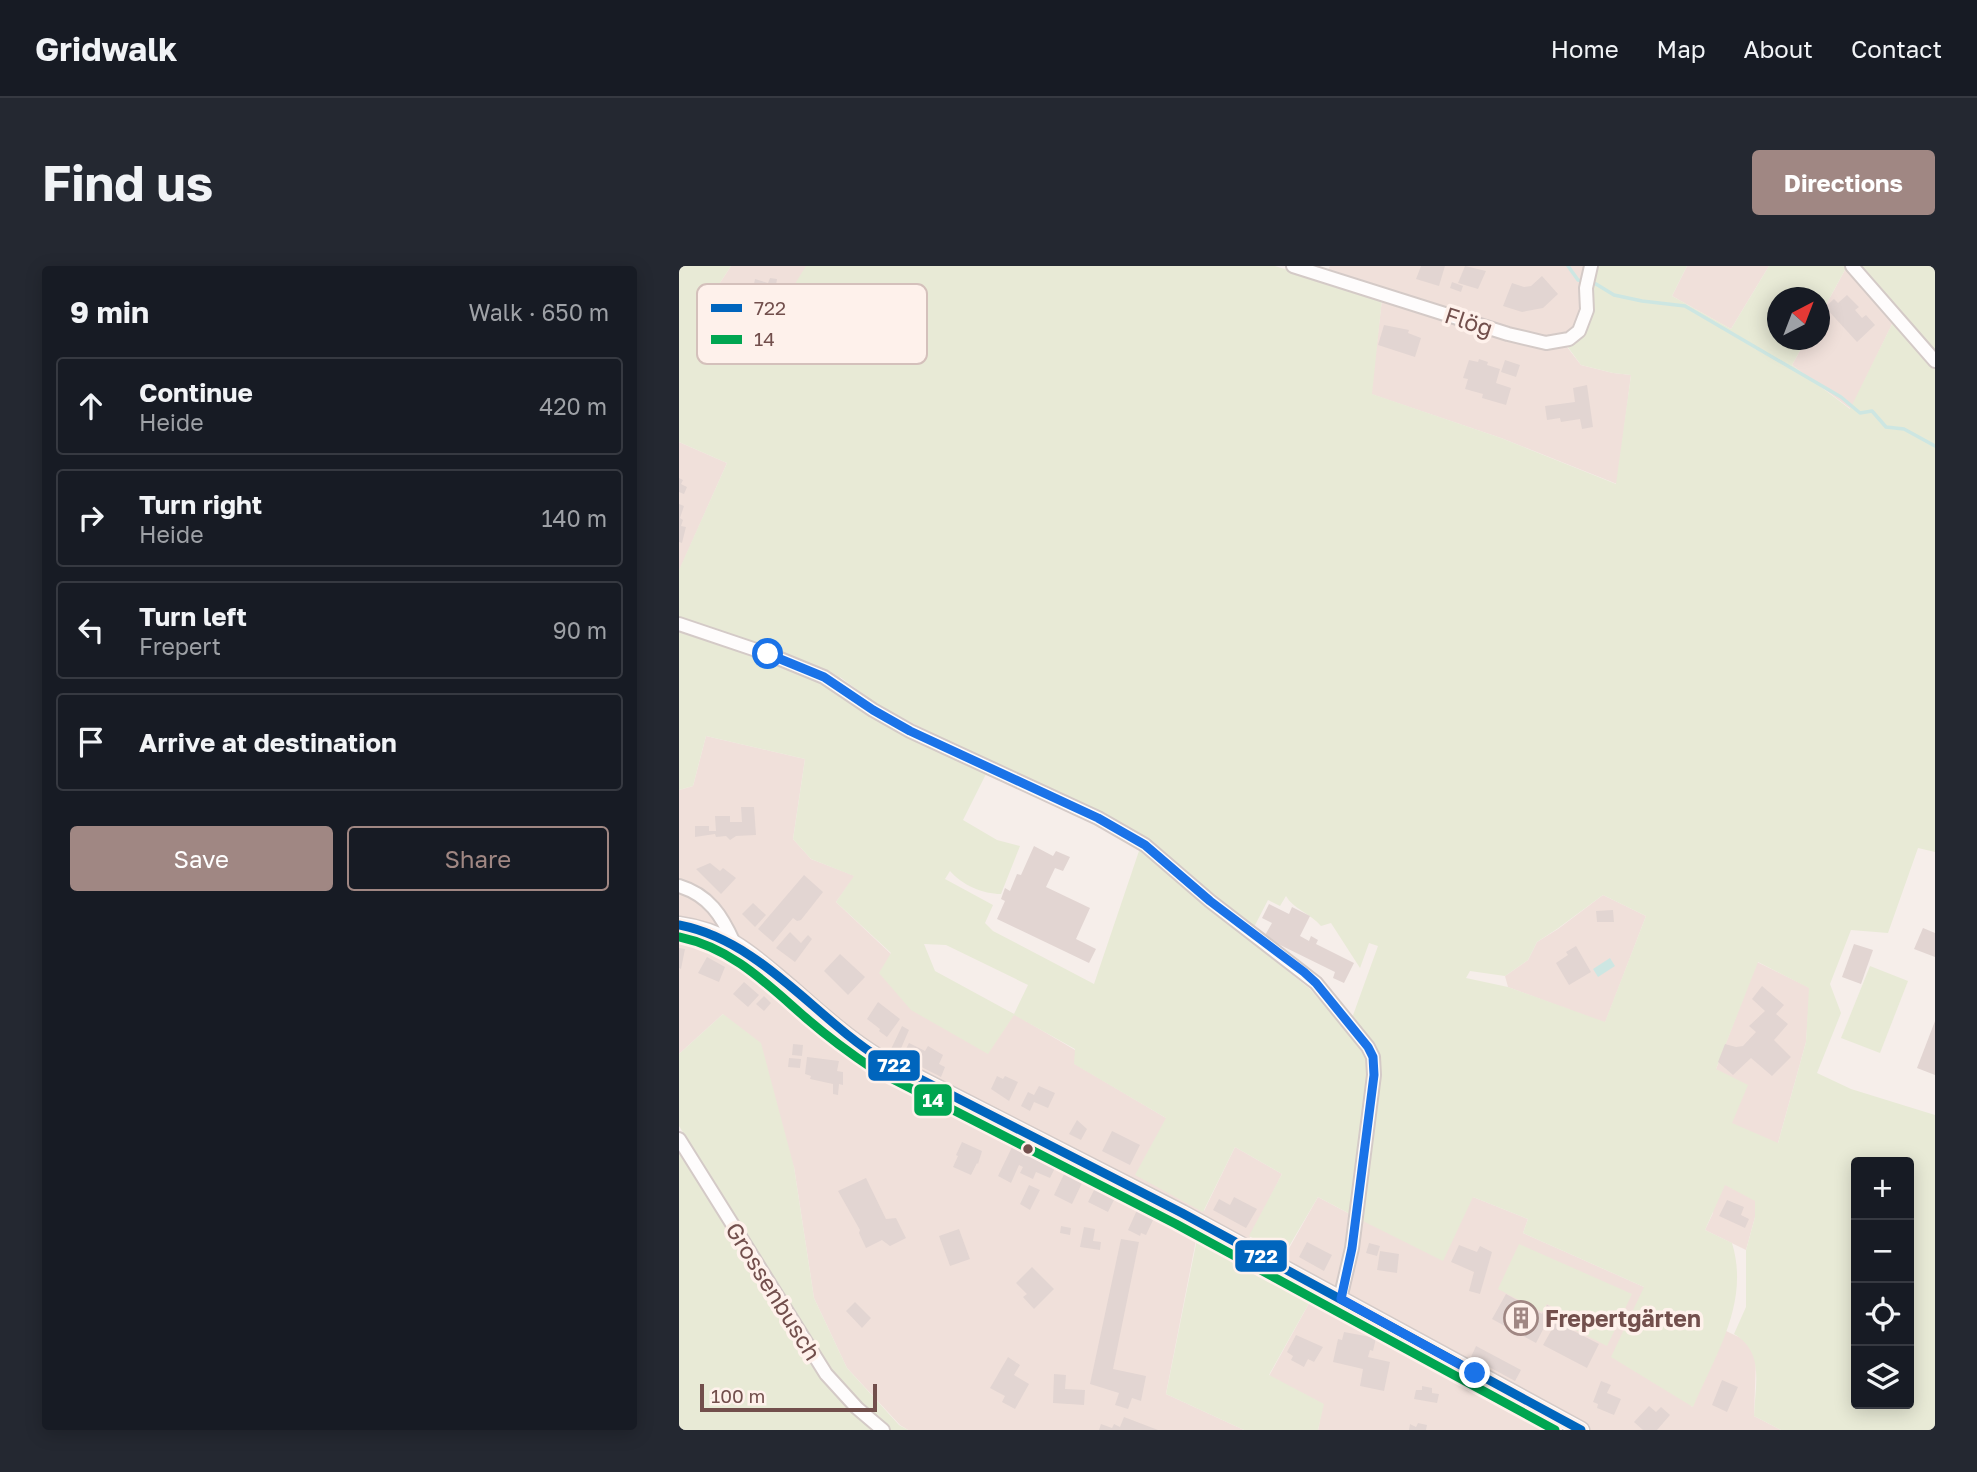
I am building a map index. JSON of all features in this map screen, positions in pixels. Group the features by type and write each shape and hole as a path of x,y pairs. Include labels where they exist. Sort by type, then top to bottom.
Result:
{"street":[{"name":"Flög","path":"1293,266 1546,344 1569,339 1579,331 1587,310 1589,270"},
{"path":"1852,266 1935,361"},
{"path":"679,624 768,654 824,677 910,731 1109,824 1159,856 1210,901 1316,983 1368,1047 1373,1057 1374,1075 1364,1164 1352,1248 1341,1299"},
{"path":"679,886 691,889 709,901 725,922 734,943"},
{"path":"679,925 705,931 753,954 859,1046 881,1059 1102,1171 1581,1430"},
{"name":"Grossenbusch","path":"679,1139 826,1374 857,1408 883,1430"}],"shaded area":[{"path":"731,266 807,266 796,284 719,284"},
{"path":"1330,266 1586,266 1583,309 1576,327 1560,338 1581,365 1631,375 1617,484 1501,438 1371,394 1382,299 1322,280"},
{"path":"1687,266 1769,266 1731,329 1672,296"},
{"path":"1847,266 1894,320 1851,409 1792,365 1800,350 1830,350 1830,297"},
{"path":"679,442 727,463 679,571"},
{"path":"706,736 805,759 793,839 811,859 855,876 836,902 891,954 1014,1014 1075,1050 1075,1064 1166,1118 1204,1211 1235,1147 1282,1174 1240,1257 1197,1235 1166,1394 1244,1430 908,1430 900,1425 847,1368 814,1298 794,1167 723,1014 679,1054 679,790 693,786"},
{"path":"1603,895 1646,916 1605,1023 1508,987 1505,976 1528,960 1537,942"},
{"path":"1757,962 1810,988 1806,1042 1778,1143 1755,1200 1755,1217 1746,1250 1705,1230 1713,1213 1693,1129"},
{"path":"1318,1197 1361,1220 1473,1197 1528,1219 1523,1233 1644,1287 1692,1407 1726,1331 1745,1340 1756,1359 1754,1416 1781,1430 1318,1430 1323,1404 1269,1376 1313,1296 1274,1275"}],"green space":[{"path":"679,266 731,266 719,284 697,284 697,364 927,364 927,284 795,284 806,266 1275,266 1382,299 1372,394 1501,438 1616,484 1631,375 1581,365 1567,346 1579,337 1590,319 1597,266 1687,266 1672,296 1731,329 1769,266 1847,266 1830,297 1830,287 1767,287 1767,350 1800,350 1792,365 1850,409 1894,320 1856,266 1935,266 1935,852 1918,848 1888,933 1851,930 1830,984 1841,1013 1817,1073 1851,1089 1935,1115 1935,1430 1781,1430 1754,1416 1754,1360 1744,1341 1734,1334 1746,1307 1746,1250 1755,1217 1755,1201 1725,1185 1705,1230 1732,1243 1737,1286 1734,1307 1720,1347 1693,1407 1611,1357 1644,1287 1523,1233 1528,1219 1473,1197 1443,1261 1361,1220 1380,1062 1377,1048 1352,1018 1378,946 1369,943 1360,968 1331,923 1321,926 1286,896 1280,906 1268,900 1252,931 1154,845 878,705 840,677 846,698 948,756 986,774 963,820 997,840 1020,846 1001,894 973,888 950,871 945,879 993,905 985,923 993,931 1094,984 1140,848 1310,989 1348,1032 1368,1061 1350,1214 1318,1197 1284,1255 1249,1236 1282,1174 1235,1147 1203,1212 1135,1175 1166,1118 1074,1064 1075,1049 1014,1015 988,1054 911,1010 879,973 891,953 836,902 854,876 811,859 793,839 805,759 706,736 693,786 679,790 679,570 727,463 679,442","holes":["1603,895 1646,916 1605,1022 1508,987 1466,978 1470,971 1505,976 1528,960 1537,942","924,944 946,945 1028,985 1014,1014 935,971","1758,962 1809,988 1806,1042 1778,1143 1732,1123 1748,1085 1716,1069"]},
{"path":"1870,966 1908,981 1880,1053 1841,1038"},
{"path":"723,1014 761,1043 794,1167 814,1298 847,1368 899,1425 908,1430 679,1430 679,1148 689,1142 679,1126 679,1054"},
{"path":"1198,1234 1313,1296 1269,1375 1324,1404 1318,1430 1244,1430 1166,1394"},
{"path":"1519,1244 1632,1294 1607,1346 1562,1323 1567,1315 1547,1304 1542,1312 1498,1289"}],"water":[{"path":"1610,958 1615,966 1598,977 1593,969"}],"building":[{"path":"1421,266 1445,266 1439,286 1416,279"},
{"path":"1465,266 1486,271 1478,289 1458,283"},
{"path":"1542,276 1558,294 1543,308 1522,312 1503,306 1512,283 1531,286"},
{"path":"770,278 777,279 776,284 754,284 755,279 768,283"},
{"path":"1452,282 1463,286 1461,292 1450,288"},
{"path":"1847,295 1859,307 1855,310 1862,318 1866,315 1875,325 1857,342 1830,312 1830,303 1834,299 1838,303"},
{"path":"1384,325 1409,330 1408,333 1421,338 1415,357 1378,345"},
{"path":"1479,359 1500,369 1496,383 1511,388 1506,405 1482,398 1483,394 1465,389 1468,379 1463,378 1469,360 1478,362"},
{"path":"1505,360 1520,365 1516,377 1501,372"},
{"path":"1587,385 1593,427 1582,429 1580,419 1561,422 1560,418 1547,420 1545,406 1575,402 1573,388"},
{"path":"679,478 683,480 681,484 687,487 684,494 679,492"},
{"path":"679,504 684,506 680,518 683,520 681,526 686,527 682,543 679,542"},
{"path":"741,807 754,807 756,835 736,836 730,840 726,836 716,837 715,834 695,837 695,826 709,826 709,831 716,831 715,816 730,816 730,822 742,822"},
{"path":"1034,846 1053,856 1056,851 1070,857 1063,871 1055,868 1046,887 1090,908 1076,939 1096,949 1089,963 997,919 1005,901 1001,899 1005,888 1010,891 1017,874 1021,875"},
{"path":"710,863 720,871 723,868 736,878 721,894 696,869"},
{"path":"804,875 823,892 801,920 793,918 773,942 758,929"},
{"path":"753,903 766,915 755,927 742,914"},
{"path":"1269,904 1289,914 1292,907 1310,916 1300,936 1309,941 1311,936 1318,940 1316,944 1354,963 1344,983 1333,978 1335,972 1264,937 1272,923 1262,918"},
{"path":"1613,910 1614,922 1597,922 1596,911"},
{"path":"1923,928 1935,933 1935,957 1914,949"},
{"path":"790,932 801,943 808,935 812,939 795,962 776,948"},
{"path":"1854,944 1873,950 1861,984 1842,977"},
{"path":"1576,946 1591,972 1569,985 1556,963"},
{"path":"679,948 685,949 681,969 679,968"},
{"path":"840,954 865,977 848,995 824,971"},
{"path":"707,957 725,967 719,982 698,973"},
{"path":"744,982 759,995 748,1007 733,994"},
{"path":"1762,986 1784,1005 1776,1014 1788,1024 1774,1040 1791,1057 1772,1076 1751,1058 1733,1075 1718,1062 1725,1044 1743,1046 1756,1032 1749,1026 1765,1011 1752,999"},
{"path":"764,996 771,1003 764,1011 756,1004"},
{"path":"878,1002 900,1019 887,1037 867,1019"},
{"path":"1935,1021 1935,1075 1917,1068"},
{"path":"902,1026 909,1030 899,1053 891,1049"},
{"path":"909,1043 925,1051 928,1046 943,1055 939,1064 945,1067 941,1077 902,1057"},
{"path":"793,1044 803,1045 802,1056 792,1055"},
{"path":"807,1057 839,1061 837,1071 843,1072 843,1085 839,1084 838,1095 833,1094 833,1084 810,1079 811,1076 805,1074"},
{"path":"789,1058 801,1059 800,1068 788,1067"},
{"path":"997,1076 1003,1079 1005,1076 1018,1082 1009,1101 991,1089"},
{"path":"1039,1086 1055,1093 1048,1108 1034,1102 1030,1111 1021,1106 1028,1092 1034,1095"},
{"path":"1077,1120 1087,1129 1081,1140 1069,1134"},
{"path":"1112,1131 1140,1145 1130,1165 1102,1151"},
{"path":"962,1142 982,1151 971,1175 953,1167"},
{"path":"1013,1145 1056,1166 1050,1178 1036,1172 1033,1179 1020,1173 1023,1167 1019,1165 1011,1183 998,1176"},
{"path":"1066,1170 1084,1179 1072,1204 1054,1195"},
{"path":"866,1178 886,1219 896,1218 906,1238 890,1246 882,1240 866,1248 860,1230 838,1191"},
{"path":"1029,1185 1040,1190 1030,1210 1020,1204"},
{"path":"1096,1186 1116,1196 1108,1212 1088,1202"},
{"path":"1234,1197 1257,1209 1246,1228 1213,1210 1219,1199 1230,1205"},
{"path":"1727,1200 1744,1207 1741,1215 1749,1219 1745,1228 1719,1216"},
{"path":"1137,1210 1154,1218 1146,1235 1141,1233 1140,1236 1128,1230"},
{"path":"1061,1226 1071,1228 1070,1235 1060,1233"},
{"path":"1084,1227 1095,1229 1093,1241 1101,1242 1100,1250 1080,1247"},
{"path":"959,1229 970,1259 950,1266 939,1236"},
{"path":"1121,1239 1139,1242 1113,1369 1146,1376 1141,1401 1132,1398 1128,1409 1115,1405 1119,1393 1090,1384"},
{"path":"1307,1242 1332,1255 1324,1271 1299,1257"},
{"path":"1369,1243 1380,1246 1377,1256 1366,1253"},
{"path":"1459,1245 1477,1252 1480,1246 1492,1252 1480,1294 1469,1291 1474,1272 1451,1262"},
{"path":"1380,1251 1399,1254 1397,1273 1377,1270"},
{"path":"1032,1267 1054,1289 1034,1309 1023,1297 1027,1294 1016,1283"},
{"path":"1506,1294 1542,1314 1547,1305 1565,1315 1560,1324 1599,1344 1587,1368 1543,1345 1556,1322 1549,1318 1536,1343 1492,1319"},
{"path":"855,1302 871,1318 862,1328 846,1311"},
{"path":"1344,1332 1376,1338 1373,1351 1370,1350 1368,1357 1390,1362 1384,1391 1360,1386 1363,1369 1333,1362 1338,1339 1342,1340"},
{"path":"1296,1335 1323,1347 1314,1362 1308,1359 1304,1367 1291,1360 1293,1356 1287,1352"},
{"path":"1476,1346 1521,1370 1515,1381 1471,1357"},
{"path":"1008,1357 1020,1365 1014,1375 1029,1384 1015,1409 1002,1402 1005,1396 990,1388"},
{"path":"1054,1374 1066,1375 1065,1389 1085,1390 1084,1405 1053,1403"},
{"path":"1722,1380 1738,1387 1727,1412 1712,1405"},
{"path":"1601,1381 1611,1385 1607,1393 1621,1399 1614,1415 1597,1408 1598,1404 1593,1402"},
{"path":"1422,1386 1432,1388 1432,1393 1439,1394 1437,1403 1414,1399 1416,1390 1422,1390"},
{"path":"1649,1406 1656,1412 1661,1407 1670,1415 1657,1430 1643,1430 1634,1422"},
{"path":"1124,1417 1158,1430 1099,1430 1101,1424 1112,1428 1114,1424 1120,1427"},
{"path":"1418,1423 1427,1425 1426,1430 1409,1430 1410,1424 1416,1427"}],"waterway":[{"path":"1568,266 1578,280 1596,284 1614,295 1685,306 1841,397 1860,413 1872,411 1886,427 1904,429 1935,446"}],"transit line":[{"name":"722","path":"679,925 708,934 761,963 856,1042 881,1059 1182,1213 1581,1430"},
{"name":"14","path":"679,937 698,942 732,958 763,980 848,1052 875,1070 1176,1224 1555,1430"}],"place":[{"name":"Frepertgärten","path":"1521,1318"}],"route":[{"path":"768,654 824,677 910,731 1071,805 1132,837 1316,983 1368,1047 1373,1057 1374,1075 1364,1164 1352,1248 1341,1299 1475,1373"}]}
